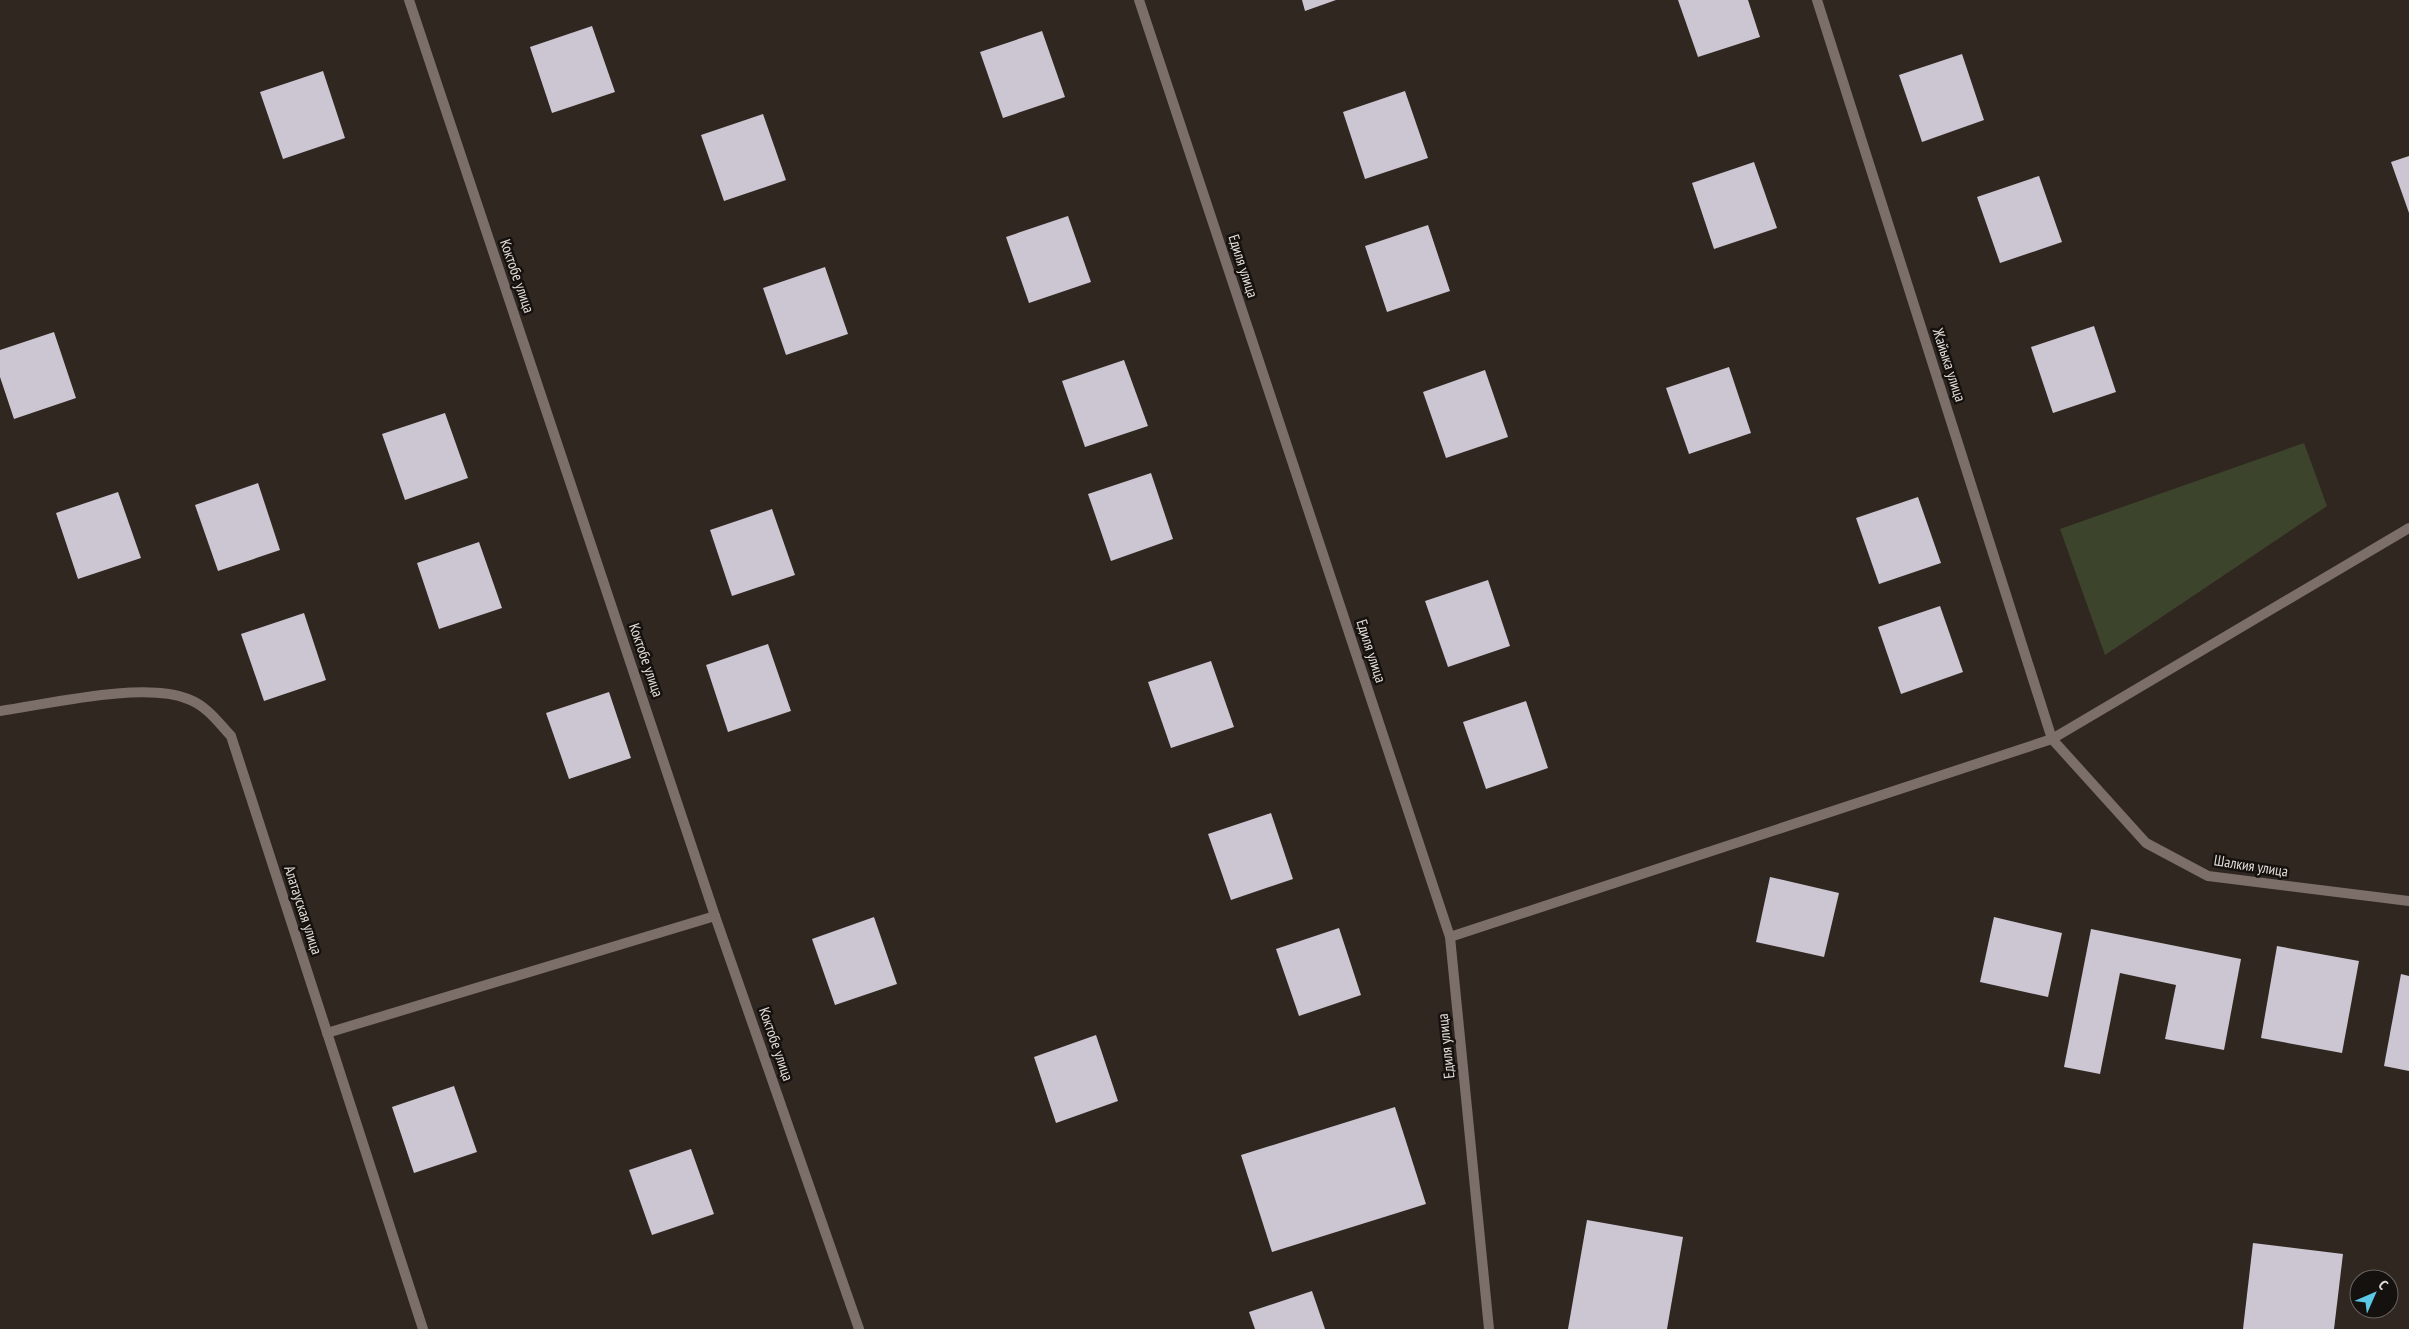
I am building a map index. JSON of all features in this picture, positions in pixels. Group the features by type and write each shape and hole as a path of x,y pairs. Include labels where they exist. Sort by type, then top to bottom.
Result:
{"street":[{"name":"Коктобе улица","path":"409,0 715,916 859,1329"},
{"name":"Едиля улица","path":"1140,0 1450,937 1488,1329"},
{"name":"Жайыка улица","path":"1817,0 2052,739"},
{"path":"1450,937 2052,739 2409,528"},
{"name":"Алатауская улица","path":"0,711 133,692 174,694 190,699 209,711 231,736 423,1329"},
{"name":"Шалкия улица","path":"2052,739 2146,843 2208,876 2409,901"},
{"path":"327,1033 715,916"}],"green space":[{"path":"2304,443 2327,506 2105,655 2060,529"}],"building":[{"path":"1302,0 1336,0 1305,11"},
{"path":"1678,0 1748,0 1760,37 1698,57"},
{"path":"592,26 615,92 552,113 530,47"},
{"path":"1042,31 1065,97 1003,118 980,52"},
{"path":"1962,54 1984,120 1922,142 1899,75"},
{"path":"323,71 345,138 283,159 260,92"},
{"path":"1405,91 1428,158 1365,179 1343,112"},
{"path":"763,114 786,180 724,201 701,135"},
{"path":"2409,156 2409,213 2391,162"},
{"path":"1754,162 1777,228 1714,249 1692,183"},
{"path":"2039,176 2062,242 2000,263 1977,197"},
{"path":"1068,216 1091,282 1029,303 1006,237"},
{"path":"1428,225 1450,291 1387,312 1365,246"},
{"path":"825,267 848,334 786,355 763,288"},
{"path":"2094,326 2116,392 2053,413 2031,347"},
{"path":"54,332 76,398 14,419 0,377 0,350"},
{"path":"1124,360 1148,426 1085,447 1062,381"},
{"path":"1729,367 1751,433 1689,454 1666,388"},
{"path":"1485,370 1508,437 1446,458 1423,392"},
{"path":"445,413 468,478 405,500 382,434"},
{"path":"1151,473 1173,539 1111,561 1088,494"},
{"path":"258,483 280,550 218,571 195,505"},
{"path":"118,492 141,558 78,579 56,513"},
{"path":"1918,497 1941,563 1879,584 1856,518"},
{"path":"772,509 795,575 732,596 710,530"},
{"path":"479,542 502,608 439,629 417,563"},
{"path":"1488,580 1510,646 1448,667 1425,601"},
{"path":"1940,606 1963,672 1901,694 1878,627"},
{"path":"304,613 326,680 264,701 241,634"},
{"path":"768,644 791,711 728,732 706,665"},
{"path":"1211,661 1234,727 1171,748 1148,682"},
{"path":"609,692 631,758 569,779 546,713"},
{"path":"1526,701 1548,768 1486,789 1463,722"},
{"path":"1271,813 1293,879 1231,900 1208,834"},
{"path":"1770,877 1839,893 1824,957 1756,942"},
{"path":"874,917 897,984 835,1005 812,939"},
{"path":"1994,917 2062,933 2048,997 1980,982"},
{"path":"1339,928 1361,995 1299,1016 1276,949"},
{"path":"2091,929 2241,959 2224,1050 2165,1039 2176,985 2120,973 2100,1074 2064,1067"},
{"path":"2277,946 2359,961 2342,1053 2261,1038"},
{"path":"2401,974 2409,976 2409,1071 2384,1066"},
{"path":"1096,1035 1118,1101 1056,1123 1034,1057"},
{"path":"454,1086 477,1152 414,1173 392,1107"},
{"path":"1395,1107 1426,1204 1272,1252 1241,1155"},
{"path":"691,1149 714,1214 652,1235 629,1170"},
{"path":"1587,1220 1683,1237 1667,1329 1568,1329"},
{"path":"2253,1243 2343,1254 2334,1329 2243,1329"},
{"path":"1312,1291 1325,1329 1255,1329 1249,1312"}]}
